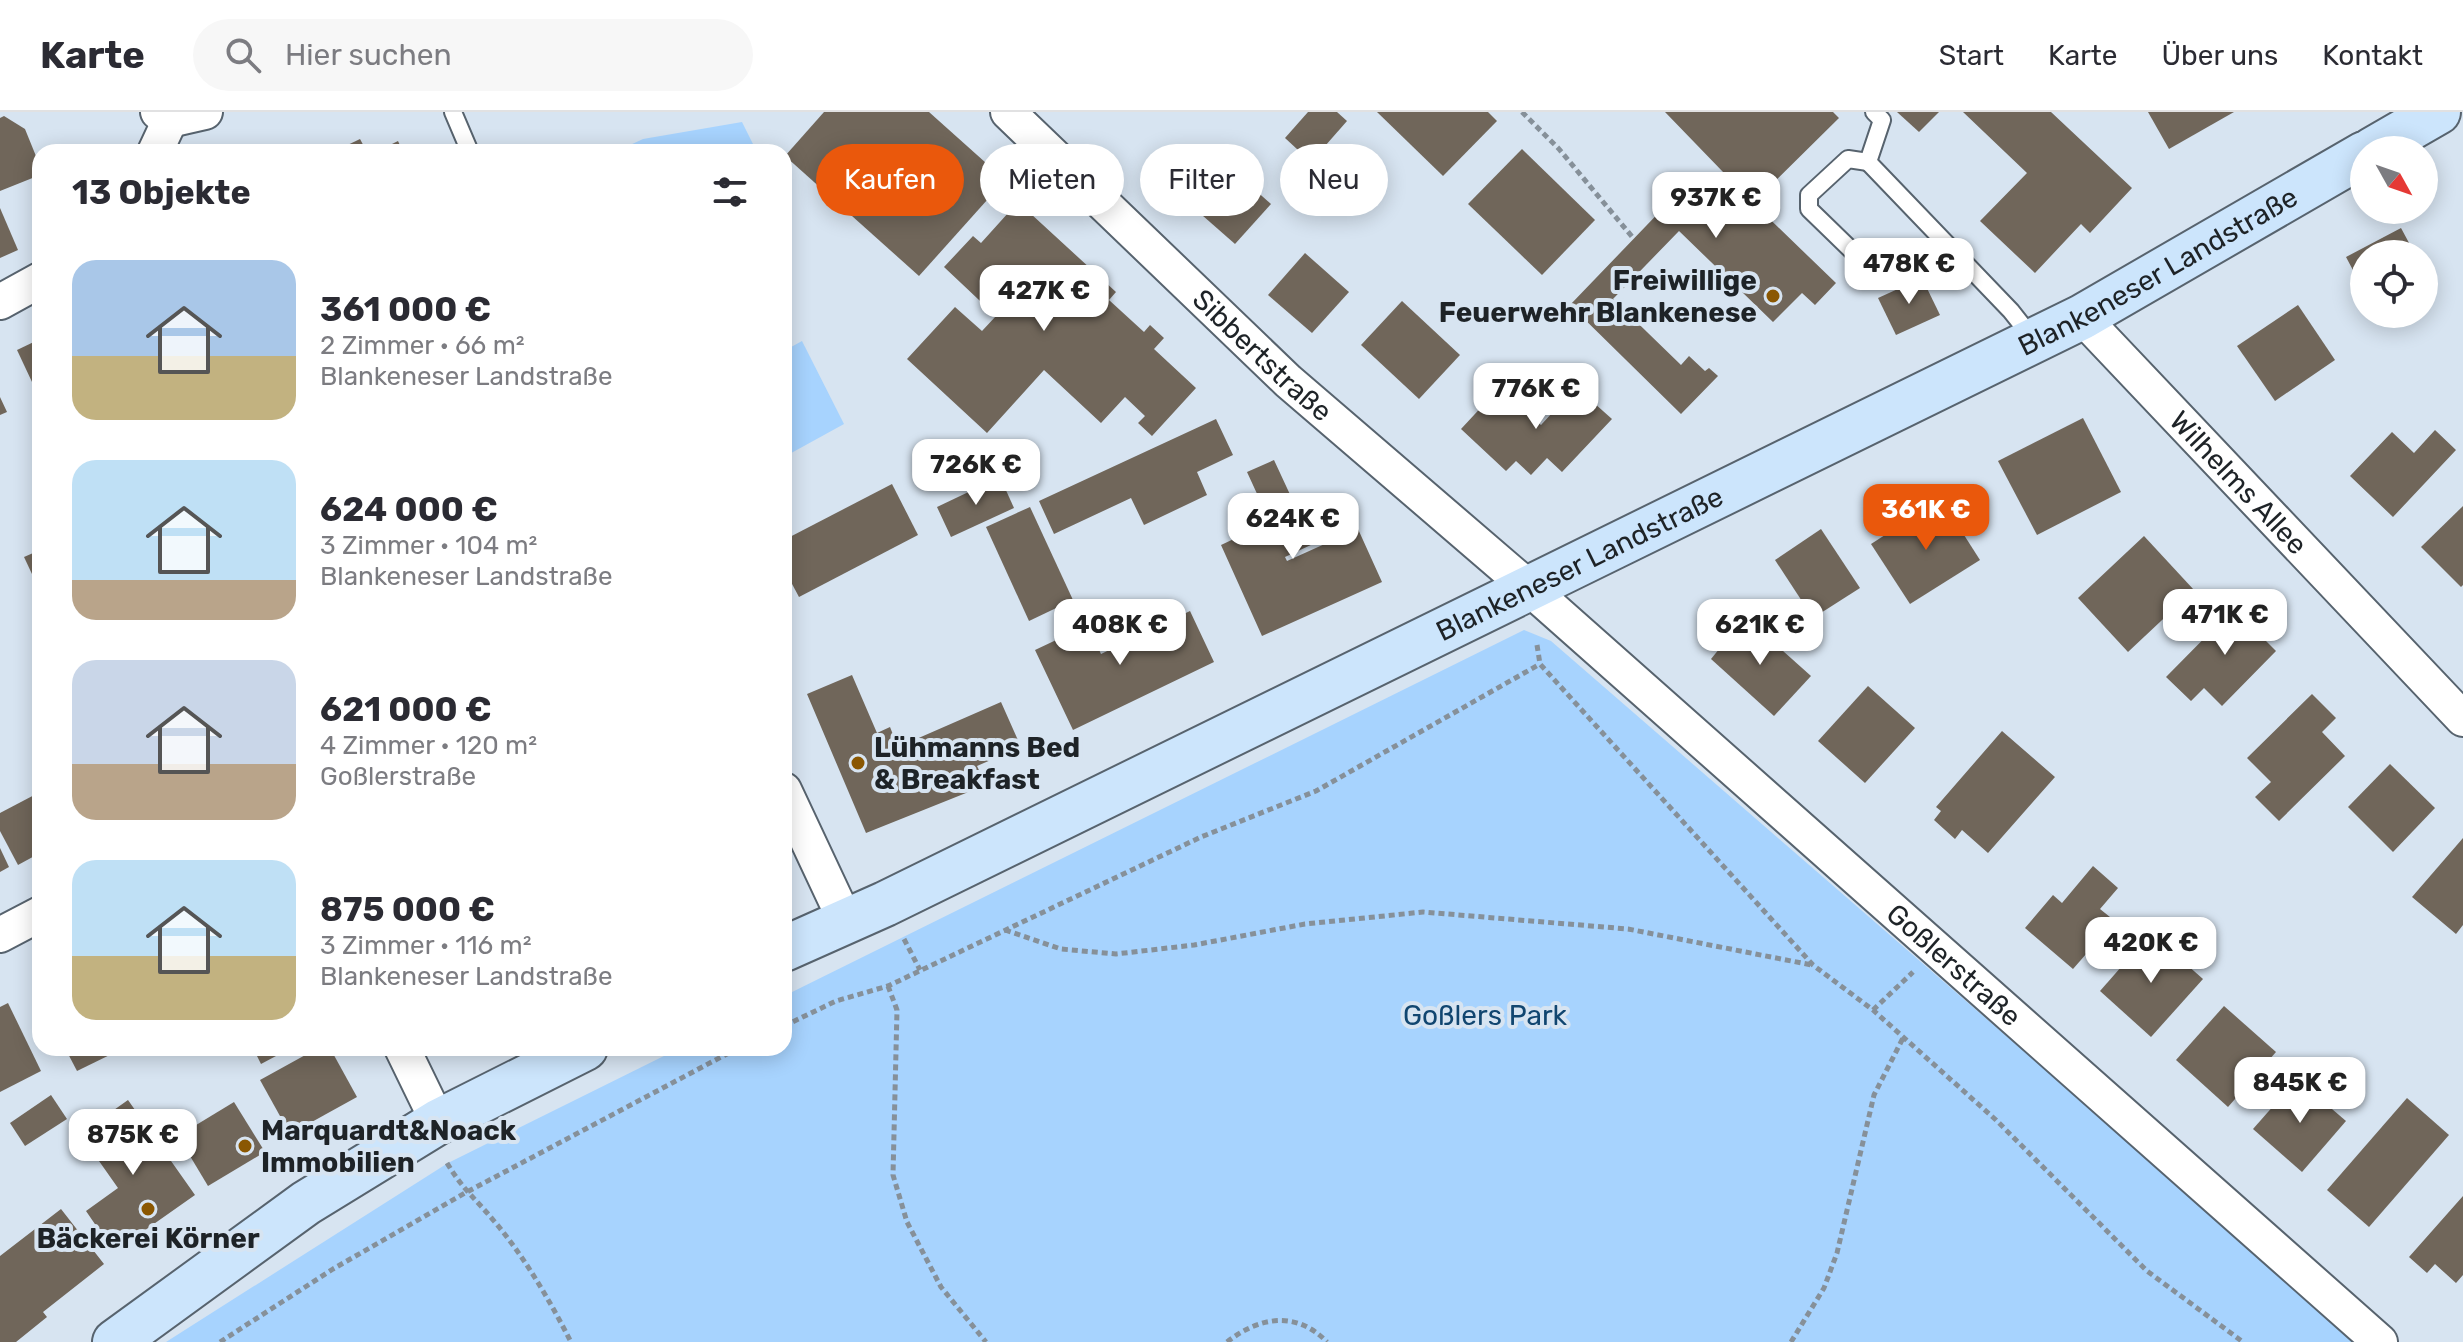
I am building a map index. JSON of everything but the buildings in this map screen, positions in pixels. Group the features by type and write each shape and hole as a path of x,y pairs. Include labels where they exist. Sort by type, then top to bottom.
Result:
{"main road":[{"path":"2396,136 2438,112"},
{"name":"Blankeneser Landstraße","path":"792,945 885,904 2082,317 2350,162"},
{"path":"115,1342 306,1203 442,1140 573,1056"}],"street":[{"path":"157,144 164,116 205,112"},
{"name":"Sibbertstraße","path":"1008,112 1288,381 1529,588"},
{"path":"0,302 32,284"},
{"name":"Wilhelms Allee","path":"2082,317 2463,719"},
{"name":"Goßlerstraße","path":"1529,588 2380,1342"},
{"path":"792,807 845,920"},
{"path":"0,935 32,918"},
{"path":"405,1056 442,1140"}],"lane":[{"path":"453,112 467,144"},
{"path":"1868,162 1882,120 1874,112"},
{"path":"1877,275 1809,209 1809,195 1848,159 1868,162 2011,311 2034,340"}],"path":[{"path":"1522,112 1559,149 1634,239"},
{"path":"792,1022 836,1001 888,986 1201,837 1316,791 1540,664 1813,965 1873,1010 1996,1120 2147,1271 2243,1342"},
{"path":"1004,930 1061,949 1116,954 1194,945 1305,924 1423,912 1628,929 1813,965"},
{"path":"1873,1010 1936,949"},
{"path":"888,986 897,1010 893,1175 907,1222 941,1287 986,1342"},
{"path":"1791,1342 1824,1288 1837,1253 1874,1095 1903,1038"},
{"path":"220,1342 294,1293 465,1193 723,1056"},
{"path":"442,1140 465,1193 494,1220 571,1342"},
{"path":"1227,1342 1248,1326 1279,1320 1305,1326 1327,1342"}],"green space":[{"path":"742,122 753,144 632,144 643,139"},
{"path":"802,341 844,424 792,453 792,347"},
{"name":"Goßlers Park","path":"1524,630 1551,641 2359,1342 166,1342 448,1163 664,1056 792,1056 792,992"}],"place":[{"name":"Freiwillige Feuerwehr Blankenese","path":"1773,296"},
{"name":"Lühmanns Bed & Breakfast","path":"858,763"},
{"name":"Marquardt&Noack Immobilien","path":"245,1146"},
{"name":"Bäckerei Körner","path":"148,1209"}]}
